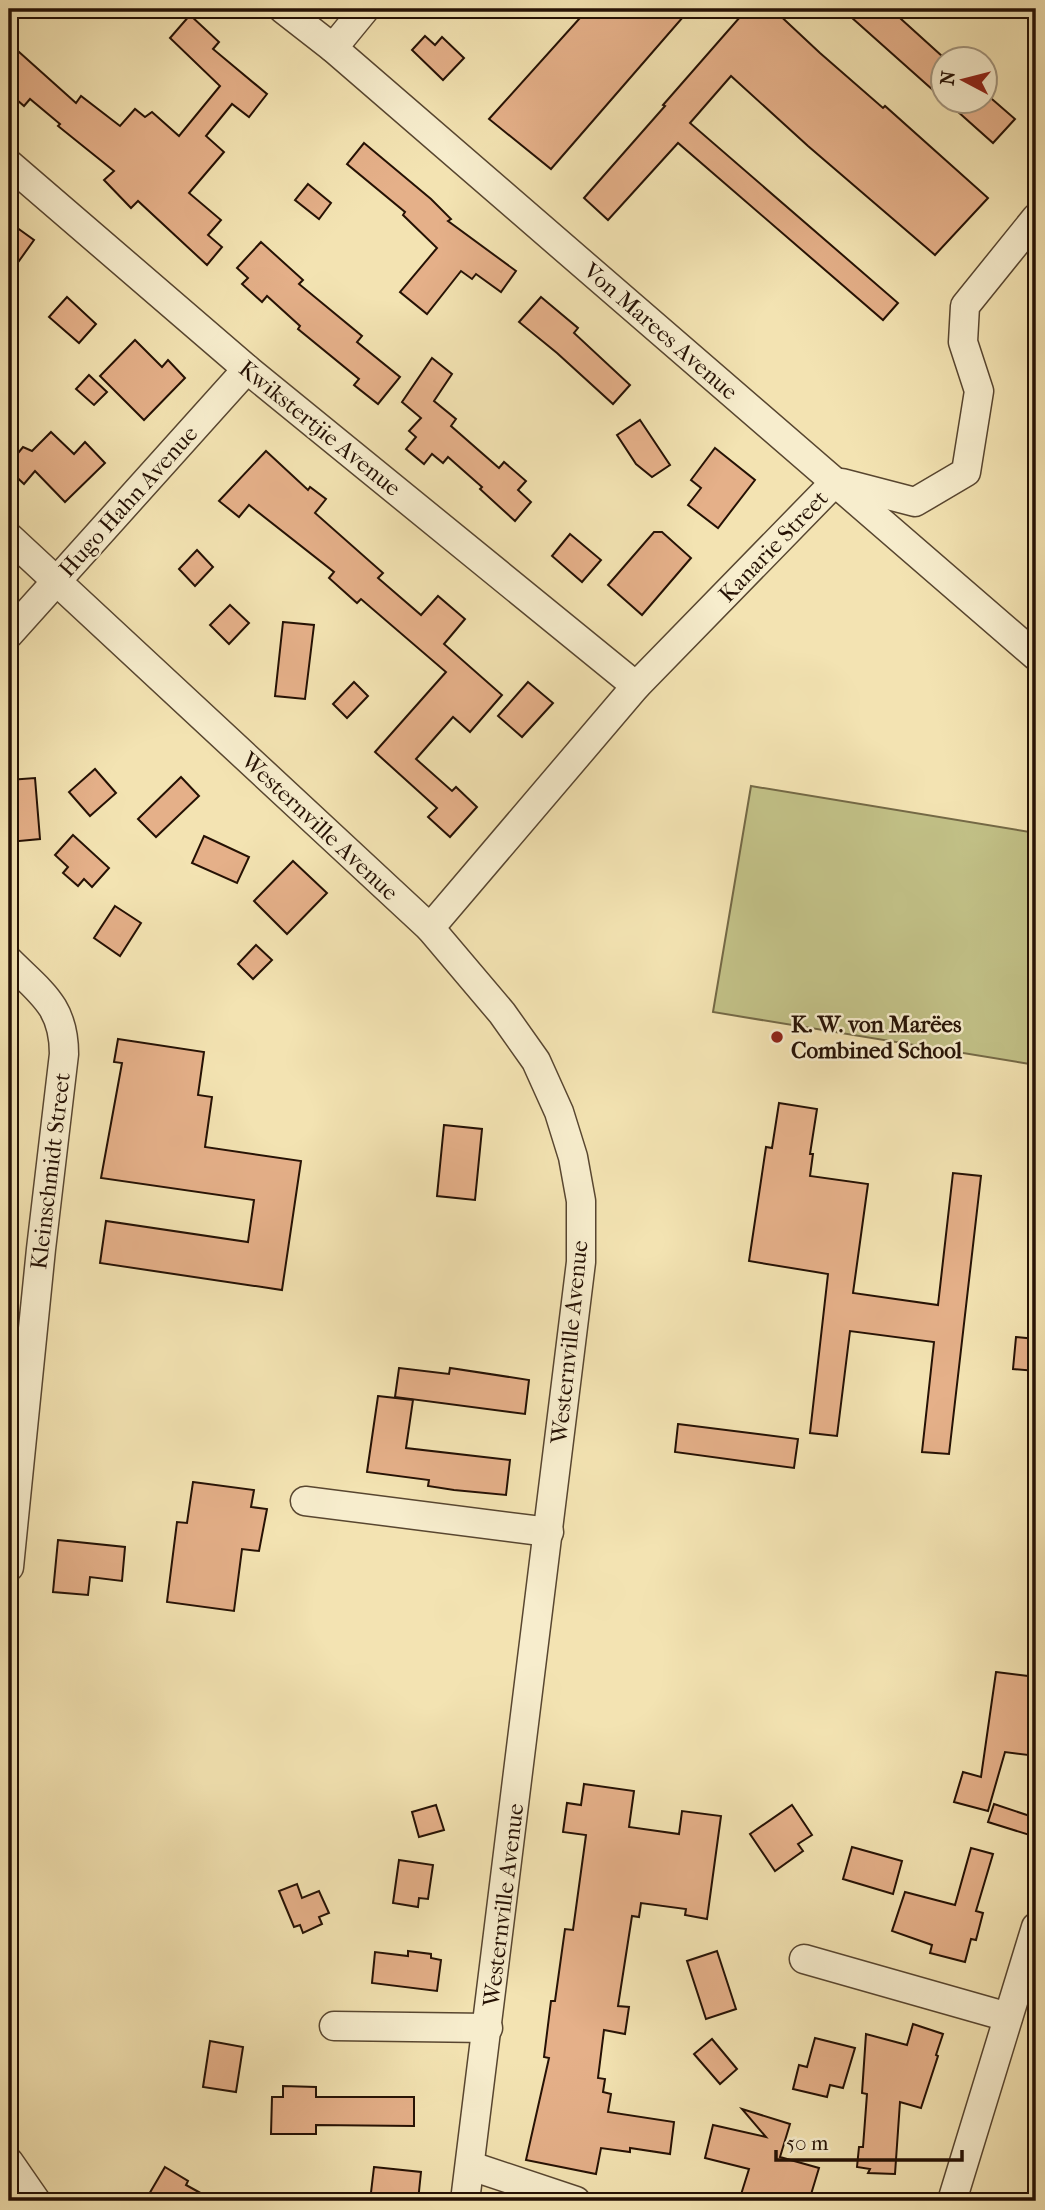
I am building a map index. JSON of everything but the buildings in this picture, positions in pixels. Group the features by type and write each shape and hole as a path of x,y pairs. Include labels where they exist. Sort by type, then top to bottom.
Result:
{"street":[{"name":"Von Marees Avenue","path":"283,9 333,48 1036,656"},
{"path":"333,48 365,9"},
{"name":"Kwikstertjie Avenue","path":"9,164 247,369 636,686"},
{"name":"Kanarie Street","path":"430,928 636,686 835,482 915,502 966,472 979,391 963,342 965,306 1036,218"},
{"name":"Hugo Hahn Avenue","path":"9,634 247,369"},
{"name":"Westernville Avenue","path":"9,537 430,928 502,1013 536,1061 559,1112 573,1157 581,1201 581,1262 465,2201"},
{"name":"Kleinschmidt Street","path":"9,961 48,1000 58,1015 64,1034 64,1054 9,1567"},
{"path":"305,1501 549,1532"},
{"path":"952,2201 1036,1927"},
{"path":"804,1959 1008,2017"},
{"path":"334,2026 488,2028"},
{"path":"9,2162 36,2201"},
{"path":"471,2166 576,2201"}],"shaded area":[{"path":"751,786 1036,833 1036,1065 713,1012"}],"place":[{"name":"K. W. von Marëes Combined School","path":"777,1037"}]}
